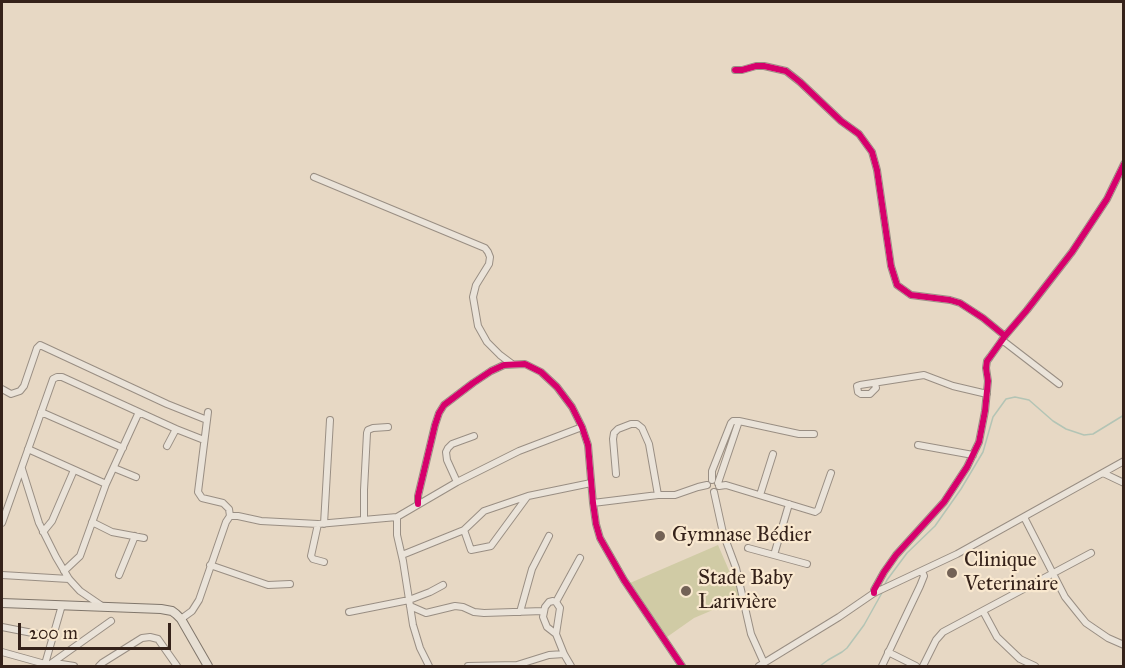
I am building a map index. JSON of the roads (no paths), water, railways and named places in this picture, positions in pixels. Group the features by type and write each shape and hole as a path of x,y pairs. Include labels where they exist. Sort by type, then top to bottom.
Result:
{"main road":[{"path":"2,603 172,611 181,619 208,666"}],"street":[{"path":"735,70 764,66 786,71 841,121 859,134 872,152 877,170 891,266 897,285 911,295 960,303 983,318 1003,338 1059,384"},
{"path":"877,591 874,590 896,555 944,502 967,467 979,442 987,394 987,361 1072,252 1107,198 1124,164"},
{"path":"314,177 485,248 490,257 489,264 473,297 478,326 487,342 512,364"},
{"path":"2,389 11,394 20,391 40,345 207,420"},
{"path":"418,504 435,425 444,405 458,393 504,365 525,364 541,372 567,400 582,427 588,445 593,503 600,538 624,580 682,666"},
{"path":"875,382 924,375 953,386 987,394"},
{"path":"2,524 41,412 53,380 57,377 62,377 204,440"},
{"path":"41,412 123,448"},
{"path":"64,571 80,556 106,484 139,412"},
{"path":"181,619 196,607 230,516 229,509 223,503 202,498 198,492 208,412"},
{"path":"324,562 313,559 311,556 321,524 330,420"},
{"path":"814,434 799,435 739,421 714,485 723,533 762,665 877,591 922,571 1124,461"},
{"path":"616,474 614,433 618,429 637,424 642,428 649,444 658,495"},
{"path":"364,519 367,433 373,428 388,427"},
{"path":"230,516 261,521 321,524 397,517 457,482 519,452 582,427"},
{"path":"167,446 176,429"},
{"path":"457,482 447,460 446,452 452,444 474,436"},
{"path":"918,445 973,454"},
{"path":"28,449 106,484"},
{"path":"760,495 773,454"},
{"path":"22,468 39,523 64,571 80,591 102,607"},
{"path":"114,468 136,477"},
{"path":"43,532 52,521 75,470"},
{"path":"593,503 675,495 698,486 726,485 813,512 817,511 831,473"},
{"path":"1103,473 1124,483"},
{"path":"402,555 464,530 484,511 528,496 591,483"},
{"path":"464,530 471,550 491,546 528,496"},
{"path":"774,555 789,504"},
{"path":"397,517 397,536 409,603 420,648 429,666"},
{"path":"1024,517 1065,597 1086,623 1108,638 1124,645"},
{"path":"92,522 112,532 144,538"},
{"path":"119,575 135,536"},
{"path":"520,612 532,569 549,536"},
{"path":"748,548 807,564"},
{"path":"923,666 936,640 944,632 1091,553"},
{"path":"556,602 580,558"},
{"path":"210,565 268,585 290,584"},
{"path":"882,666 920,586 924,576 922,571"},
{"path":"915,574 920,586"},
{"path":"2,575 69,579"},
{"path":"349,612 409,603 443,585"},
{"path":"556,602 549,602 543,611 544,623 556,634"},
{"path":"556,602 560,608 556,634 571,666"},
{"path":"409,603 426,613 454,606 478,613 543,611"},
{"path":"49,665 53,637 62,605"},
{"path":"984,611 998,637 1020,659 1035,666"},
{"path":"49,665 111,621"},
{"path":"2,627 53,637"},
{"path":"99,666 142,638 150,637 158,639 177,666"},
{"path":"2,652 49,665 55,663 74,666"},
{"path":"888,652 916,666"},
{"path":"468,666 517,665 549,655 564,654"},
{"path":"63,655 66,665"}],"waterway":[{"path":"884,586 907,553 935,526 961,489 983,452 993,417 1006,399 1015,397 1029,400 1053,421 1066,429 1084,435 1093,434 1124,415"},
{"path":"820,666 847,648 864,625 883,591"}],"place":[{"name":"Gymnase Bédier","path":"660,536"},
{"name":"Clinique Veterinaire","path":"952,573"},
{"name":"Stade Baby Larivière","path":"686,591"}]}
